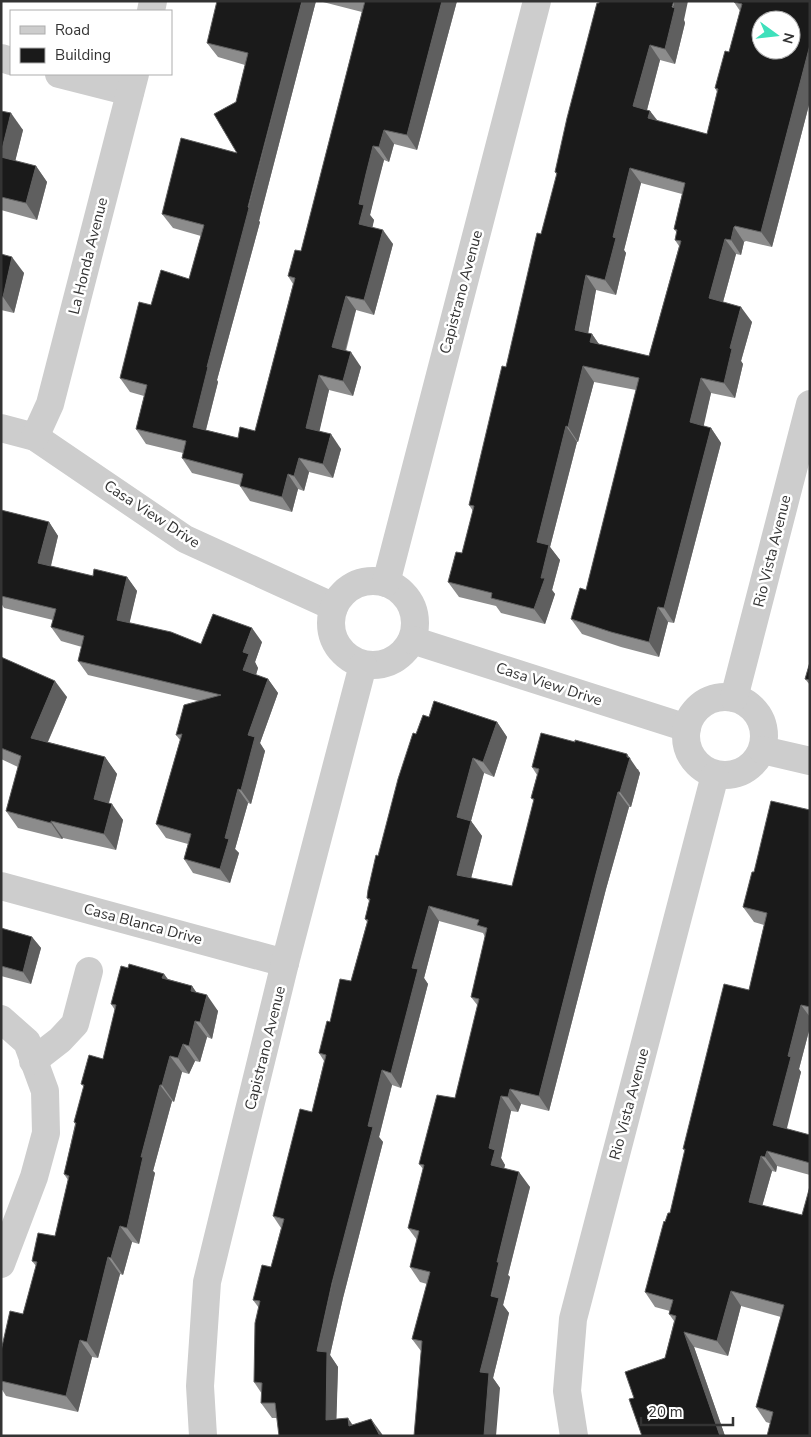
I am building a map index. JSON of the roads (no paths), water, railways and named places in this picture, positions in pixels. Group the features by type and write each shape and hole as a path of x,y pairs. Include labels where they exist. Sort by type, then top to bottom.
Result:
{"street":[{"name":"Capistrano Avenue","path":"386,582 537,1"},
{"path":"68,75 132,83"},
{"name":"La Honda Avenue","path":"36,437 50,404 132,83"},
{"name":"Rio Vista Avenue","path":"734,698 810,404"},
{"name":"Casa View Drive","path":"1,428 36,437 185,540 334,606"},
{"path":"370,580 386,582 398,589 408,599 414,612 415,626 412,640 404,652 392,662 378,666 363,665 350,659 339,649 332,636 331,621 334,606 343,594 355,585 370,580"},
{"name":"Casa View Drive","path":"412,640 687,728"},
{"name":"Capistrano Avenue","path":"203,1436 200,1386 207,1282 285,963 363,665"},
{"path":"722,697 734,698 746,703 756,712 762,723 764,737 762,750 755,762 743,772 729,776 715,774 702,768 691,757 686,743 687,728 691,717 699,707 709,700 722,697"},
{"path":"762,750 810,762"},
{"name":"Rio Vista Avenue","path":"574,1436 567,1390 573,1319 715,774"},
{"name":"Casa Blanca Drive","path":"1,886 285,963"},
{"path":"33,1060 60,1040 75,1024 89,971"},
{"path":"1,1019 27,1042 45,1091 46,1133 34,1177 1,1264"}]}
